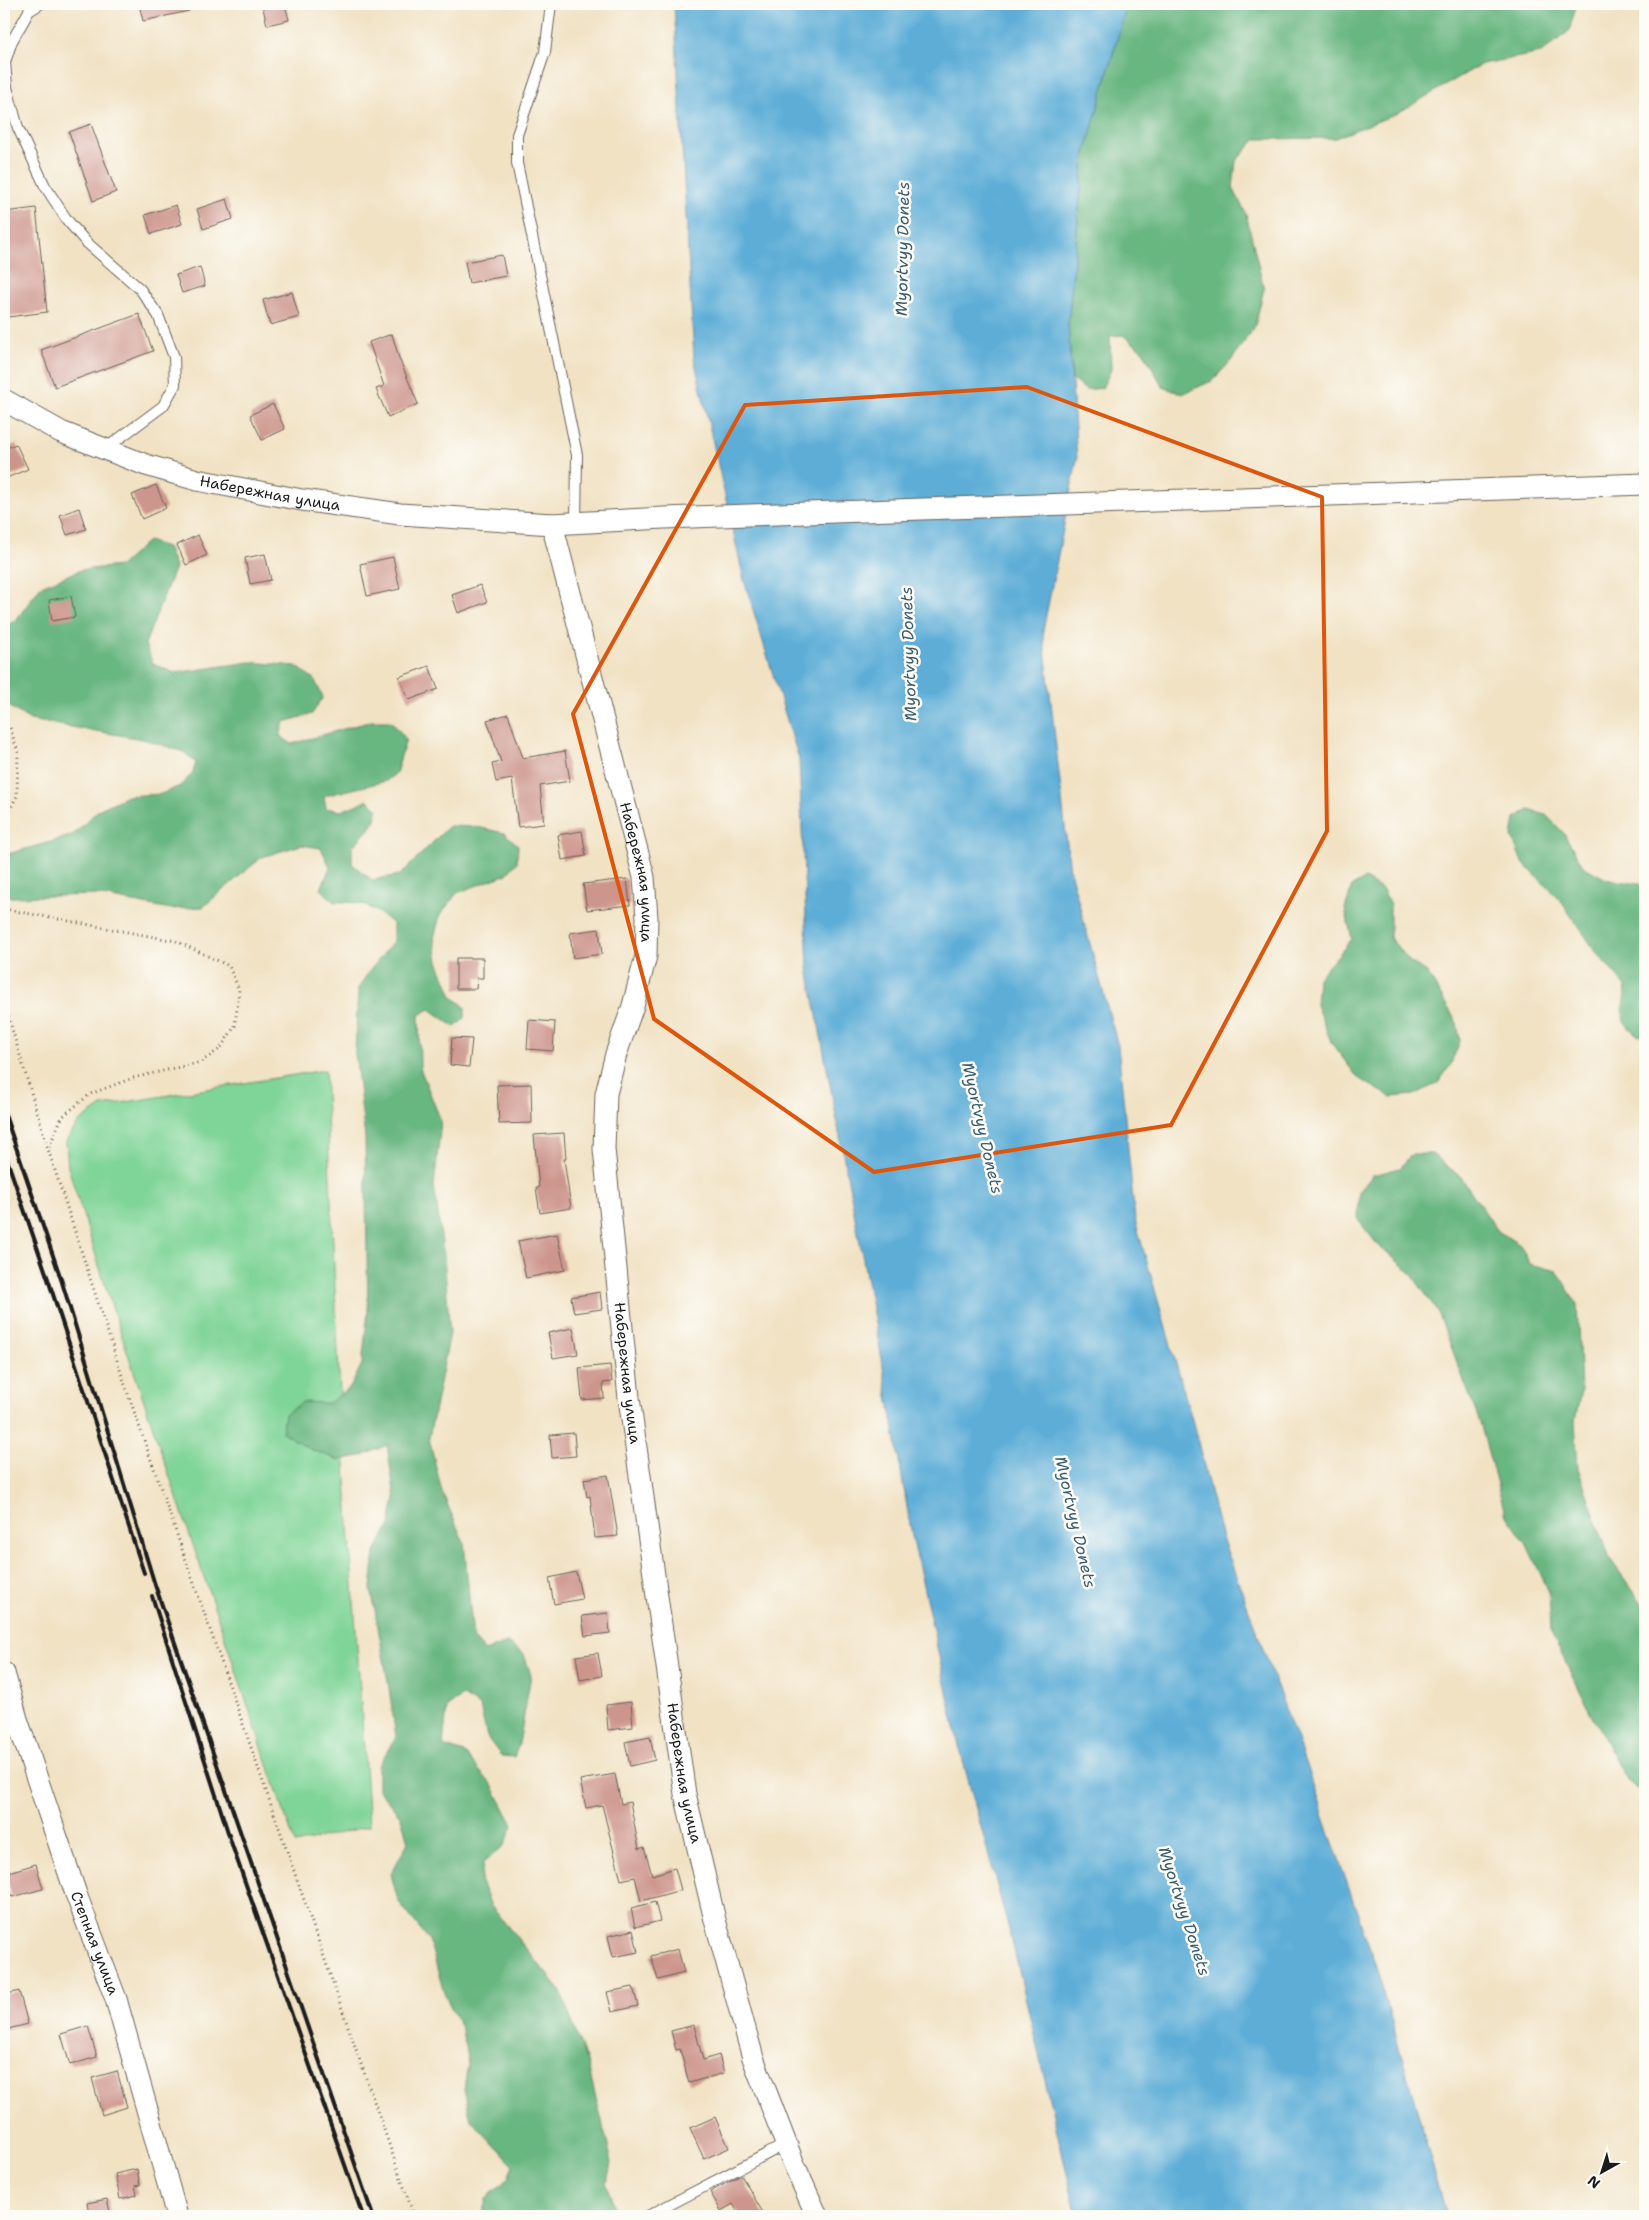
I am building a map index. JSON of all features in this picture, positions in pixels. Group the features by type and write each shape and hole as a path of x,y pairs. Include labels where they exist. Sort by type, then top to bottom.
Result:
{"street":[{"name":"Набережная улица","path":"4,400 61,432 146,465 198,480 302,500 400,514 552,524 664,518 1128,501 1645,484"},
{"name":"Набережная улица","path":"552,524 644,877 647,918 646,956 634,1006 616,1054 606,1094 604,1150 629,1398 685,1794 753,2058 786,2144 817,2216"},
{"name":"Степная улица","path":"4,1674 17,1719 76,1894 116,1999 177,2216"}],"lane":[{"path":"40,4 30,7 12,41 5,62 7,87 18,128 45,186 67,220 86,242 140,289 158,315 174,357 175,385 163,406 105,449"},
{"path":"551,4 546,52 527,100 517,135 517,163 577,455 576,523"},
{"path":"648,2216 786,2144"}],"path":[{"path":"4,720 10,728 18,752 16,796 4,822"},
{"path":"4,909 176,941 229,966 239,990 235,1026 220,1049 201,1062 133,1078 90,1094 62,1117 48,1149"},
{"path":"4,1002 48,1149 126,1388 414,2216"}],"highlighted area":[{"path":"1027,387 1322,497 1327,831 1171,1125 874,1172 654,1019 573,714 745,405"}],"green space":[{"path":"1127,4 1577,4 1569,31 1541,53 1482,64 1396,114 1335,138 1256,139 1236,161 1233,188 1246,214 1264,289 1255,326 1231,361 1212,381 1182,394 1163,387 1143,351 1123,335 1110,336 1111,370 1102,388 1086,390 1072,380 1068,325 1084,157"},
{"path":"148,541 167,547 175,567 145,644 153,664 175,673 250,662 296,666 314,679 323,697 312,714 284,722 280,736 292,744 371,721 391,721 406,739 396,773 386,781 324,796 326,808 341,811 368,800 378,809 373,825 352,847 352,864 372,880 400,875 449,826 477,827 504,833 518,845 517,862 507,874 457,893 440,915 434,938 438,961 452,996 465,1007 465,1018 455,1027 430,1009 419,1015 420,1068 441,1121 434,1186 444,1257 450,1333 429,1438 442,1492 464,1543 473,1638 485,1651 507,1643 524,1654 531,1675 519,1744 514,1757 501,1756 487,1737 480,1706 463,1696 447,1707 443,1746 464,1753 492,1785 513,1825 505,1845 483,1863 481,1882 491,1906 560,1990 587,2062 612,2162 606,2184 615,2208 610,2216 482,2216 486,2199 508,2178 513,2165 471,2120 464,2089 468,2064 462,2030 444,1993 429,1940 398,1901 391,1874 408,1842 401,1817 378,1790 378,1766 396,1737 371,1588 375,1552 390,1525 395,1498 387,1445 365,1455 339,1460 310,1449 282,1432 285,1414 303,1402 329,1403 350,1388 362,1364 368,1311 365,1138 355,1053 358,989 368,973 393,942 393,924 366,906 352,902 334,902 321,889 330,867 321,848 301,845 262,857 203,907 171,909 96,895 11,897 4,894 4,855 74,834 98,810 127,796 161,794 180,786 192,774 196,763 184,752 143,739 30,720 4,703 4,627 16,620 41,586 81,570 120,566"},
{"path":"1529,810 1546,815 1563,832 1583,866 1606,879 1645,885 1645,1035 1639,1036 1632,1031 1624,1020 1623,1009 1626,987 1597,953 1560,900 1522,862 1512,837 1515,818"},
{"path":"1365,879 1383,890 1390,906 1390,938 1410,962 1427,972 1457,1023 1460,1041 1451,1064 1438,1083 1414,1095 1391,1097 1358,1078 1332,1044 1316,1005 1318,978 1352,939 1345,909 1352,886"},
{"path":"325,1070 339,1375 369,1826 295,1844 113,1310 68,1167 66,1141 79,1122 102,1106"},
{"path":"1412,1154 1432,1154 1461,1177 1498,1231 1520,1245 1530,1264 1557,1271 1577,1304 1581,1390 1575,1421 1578,1469 1610,1559 1645,1607 1645,1795 1626,1779 1580,1693 1551,1632 1549,1592 1526,1543 1505,1513 1480,1423 1438,1312 1410,1272 1377,1244 1358,1220 1359,1192 1373,1175 1400,1168"}],"water":[{"name":"Myortvyy Donets","path":"674,4 1127,4 1084,157 1068,325 1077,459 1043,631 1070,871 1118,1046 1135,1220 1195,1430 1221,1535 1302,1754 1377,1969 1447,2216 1077,2216 1011,1937 960,1750 912,1536 881,1355 808,968 799,759 744,580 694,358"}],"building":[{"path":"139,4 189,4 189,11 143,21"},
{"path":"262,4 285,4 289,20 267,25"},
{"path":"91,124 116,192 93,201 69,132"},
{"path":"227,199 233,219 203,229 197,209"},
{"path":"176,205 182,224 151,234 145,215"},
{"path":"36,208 47,312 8,317 4,276 4,212"},
{"path":"502,255 506,276 469,283 465,262"},
{"path":"200,267 205,286 182,293 176,275"},
{"path":"292,292 299,317 270,325 263,300"},
{"path":"139,314 153,351 55,387 41,350"},
{"path":"392,334 399,358 418,404 388,417 376,389 384,386 369,342"},
{"path":"273,404 285,429 262,440 250,415"},
{"path":"16,444 28,469 4,479 4,449"},
{"path":"156,485 166,508 142,519 132,495"},
{"path":"79,508 86,529 67,535 60,515"},
{"path":"198,535 207,555 186,565 177,545"},
{"path":"265,554 271,580 250,584 245,558"},
{"path":"393,557 400,589 367,596 360,564"},
{"path":"480,585 487,602 458,613 452,595"},
{"path":"71,596 75,617 52,621 49,600"},
{"path":"429,666 438,689 409,700 399,677"},
{"path":"508,714 523,758 565,751 570,781 540,786 544,824 518,827 512,779 496,782 492,764 501,762 487,720"},
{"path":"582,831 586,856 562,860 558,835"},
{"path":"627,879 630,905 587,910 583,884"},
{"path":"599,929 602,954 573,958 570,933"},
{"path":"456,958 483,958 483,978 477,978 476,989 456,989"},
{"path":"529,1020 555,1022 553,1051 527,1049"},
{"path":"452,1038 472,1039 469,1067 450,1065"},
{"path":"531,1084 532,1123 499,1124 497,1085"},
{"path":"564,1133 566,1159 564,1159 571,1208 540,1213 536,1188 539,1188 534,1135"},
{"path":"557,1234 565,1270 526,1278 518,1241"},
{"path":"600,1292 602,1309 574,1313 571,1297"},
{"path":"573,1328 578,1354 553,1358 548,1333"},
{"path":"610,1365 612,1382 603,1383 604,1398 582,1400 579,1368"},
{"path":"574,1433 576,1456 552,1458 550,1435"},
{"path":"608,1475 618,1536 595,1538 590,1496 587,1497 584,1479"},
{"path":"576,1572 582,1599 554,1604 549,1578"},
{"path":"608,1613 610,1633 585,1636 582,1616"},
{"path":"598,1653 602,1676 580,1680 576,1656"},
{"path":"631,1702 633,1727 608,1730 606,1705"},
{"path":"650,1737 655,1760 630,1766 625,1742"},
{"path":"615,1774 621,1804 630,1802 639,1849 644,1847 652,1875 675,1868 681,1890 641,1901 635,1877 621,1880 602,1805 586,1808 580,1780"},
{"path":"36,1864 43,1889 12,1897 5,1873"},
{"path":"655,1902 660,1921 635,1927 631,1908"},
{"path":"633,1930 638,1952 613,1957 608,1936"},
{"path":"678,1949 684,1973 658,1980 651,1956"},
{"path":"633,1987 638,2006 612,2012 607,1992"},
{"path":"19,1991 28,2024 4,2030 4,1995"},
{"path":"694,2025 703,2060 719,2055 724,2073 689,2083 680,2049 676,2050 671,2031"},
{"path":"88,2026 97,2057 70,2065 61,2034"},
{"path":"117,2071 127,2107 102,2115 92,2078"},
{"path":"715,2117 729,2148 704,2159 690,2128"},
{"path":"137,2169 140,2185 135,2186 137,2195 120,2199 115,2174"},
{"path":"741,2175 765,2216 740,2216 733,2204 721,2211 710,2192"},
{"path":"107,2199 111,2216 90,2216 87,2203"}],"railway":[{"path":"4,1112 61,1279 155,1585 373,2216"},
{"path":"4,1151 144,1573"},
{"path":"152,1596 233,1848 363,2216"}]}
